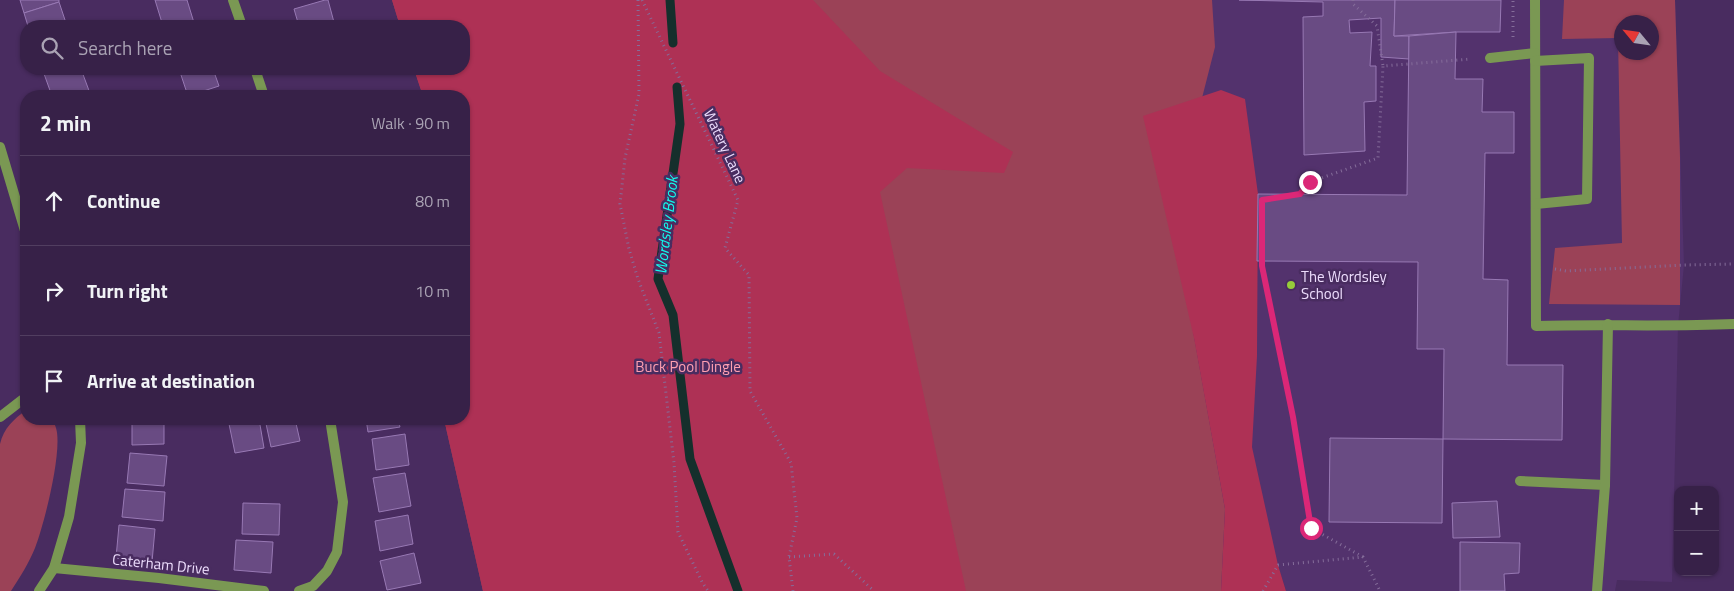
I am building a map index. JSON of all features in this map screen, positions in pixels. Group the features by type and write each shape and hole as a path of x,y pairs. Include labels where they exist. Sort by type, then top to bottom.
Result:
{"street":[{"path":"233,0 240,20"},
{"path":"1535,0 1536,326 1734,324"},
{"path":"1490,58 1513,56 1589,58 1587,199 1536,204"},
{"path":"257,75 262,90"},
{"path":"0,147 20,214"},
{"path":"1597,591 1605,484 1608,324"},
{"path":"0,417 20,402"},
{"path":"39,591 54,568 69,517 81,443 80,425"},
{"path":"299,591 313,586 328,571 337,552 343,502 331,425"},
{"path":"1520,481 1605,484"},
{"name":"Caterham Drive","path":"54,568 264,591"}],"path":[{"path":"638,0 639,94 625,158 620,204 629,249 659,333 674,463 678,532 708,591"},
{"name":"Watery Lane","path":"642,0 738,200 726,248 749,275 750,390 792,463 797,518 789,556 793,591"},
{"path":"1353,0 1353,4 1377,26 1383,66 1378,158 1310,182 1300,194 1262,200 1262,266 1293,417 1311,528 1364,557 1380,591"},
{"path":"1513,56 1514,0"},
{"path":"1383,66 1490,58"},
{"path":"1536,264 1566,272 1734,264"},
{"path":"789,556 834,554 874,591"},
{"path":"1263,591 1278,565 1364,557"}],"shaded area":[{"name":"The Wordsley School","path":"813,0 1675,0 1684,265 1678,326 1672,582 1617,580 1615,591 1286,591 1278,566 1237,591 966,591"}],"green space":[{"name":"Buck Pool Dingle","path":"392,0 1212,0 1215,47 1202,98 1186,292 1225,509 1221,591 483,591 445,425 470,425 470,90 421,90 416,75 470,75 470,20 398,20"},
{"name":"Buck Pool Dingle","path":"392,0 813,0 880,71 1013,152 1004,173 907,168 880,192 966,591 483,591 445,425 470,425 470,90 421,90 416,75 470,75 470,20 398,20"},
{"path":"1564,0 1675,0 1680,157 1680,305 1549,304 1555,248 1622,243 1618,60 1659,60 1659,15 1614,15 1614,38 1562,39"},
{"path":"1221,90 1245,99 1258,194 1257,356 1252,447 1278,565 1286,591 1221,591 1225,509 1194,338 1143,116"},
{"path":"20,415 20,425 55,425 57,453 52,488 33,554 11,591 0,591 0,444 4,433"}],"building":[{"path":"20,0 59,0 59,2 24,13"},
{"path":"155,0 187,0 193,20 161,20"},
{"path":"328,0 333,20 297,20 294,9"},
{"path":"1239,0 1395,0 1394,36 1409,36 1409,59 1381,57 1381,18 1349,20 1350,33 1372,32 1370,66 1376,66 1376,101 1364,102 1365,151 1304,155 1303,17 1323,16 1323,2"},
{"path":"1395,0 1501,0 1500,32 1456,32 1394,36"},
{"path":"59,2 65,20 26,20 24,13"},
{"path":"1456,32 1455,79 1483,79 1482,112 1514,112 1514,153 1485,153 1483,279 1508,280 1507,365 1563,365 1562,440 1443,439 1444,349 1417,349 1418,262 1257,261 1258,194 1407,195 1409,36"},
{"path":"44,75 83,75 89,90 50,90"},
{"path":"181,75 215,75 219,86 207,90 186,90"},
{"path":"132,425 164,425 164,444 132,445"},
{"path":"229,425 260,425 264,448 235,453"},
{"path":"266,425 296,425 300,441 271,447"},
{"path":"367,425 400,425 400,427 368,432"},
{"path":"405,434 409,465 376,470 372,439"},
{"path":"1330,438 1443,439 1442,523 1329,522"},
{"path":"130,453 167,456 164,486 127,483"},
{"path":"405,473 411,506 379,512 373,478"},
{"path":"125,489 165,492 163,521 122,517"},
{"path":"1497,501 1500,537 1453,538 1452,503"},
{"path":"243,503 280,504 279,535 242,534"},
{"path":"408,515 413,544 380,551 375,521"},
{"path":"119,525 155,529 152,562 116,558"},
{"path":"236,540 273,542 271,573 234,570"},
{"path":"1460,542 1520,543 1519,573 1504,574 1505,591 1460,591"},
{"path":"414,553 421,583 387,590 380,561"}],"waterway":[{"name":"Wordsley Brook","path":"670,0 673,43"},
{"name":"Wordsley Brook","path":"677,87 680,124 658,279 673,315 690,459 738,591"}],"place":[{"name":"The Wordsley School","path":"1291,285"}],"route":[{"path":"1310,182 1300,194 1262,200 1262,266 1293,417 1311,528"}]}
